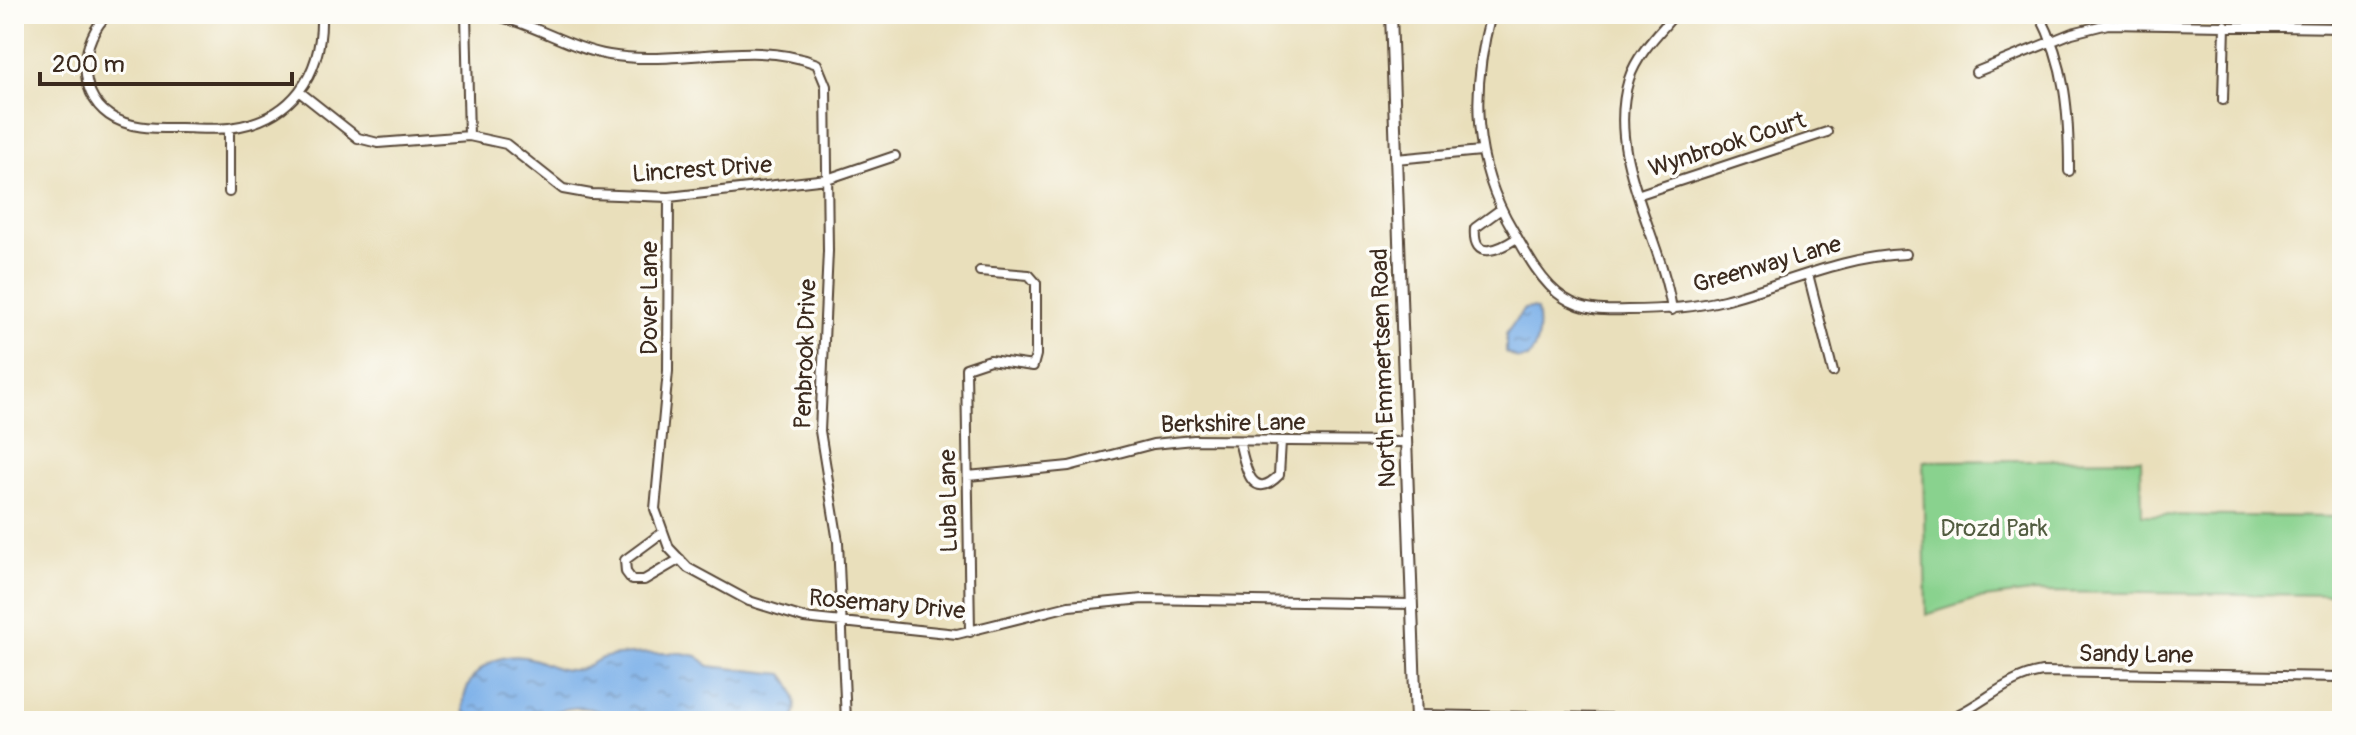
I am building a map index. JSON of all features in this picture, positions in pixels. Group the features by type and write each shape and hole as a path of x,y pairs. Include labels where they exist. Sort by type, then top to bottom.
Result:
{"street":[{"path":"108,14 94,27 85,64 94,99 108,115 141,126 229,128 270,116 301,93 314,67 321,14"},
{"path":"466,14 469,136"},
{"name":"Penbrook Drive","path":"487,14 508,18 608,55 659,58 792,54 817,64 826,86 828,251 820,431 838,542 846,721"},
{"name":"North Emmertsen Road","path":"1391,14 1416,718"},
{"path":"1491,14 1478,67 1476,106 1481,151 1501,209 1517,238 1494,252 1485,251 1479,245 1475,228 1479,221 1501,209"},
{"path":"1672,310 1668,277 1621,135 1629,78 1647,47 1675,14"},
{"path":"2039,14 2052,41 2067,96 2069,171"},
{"path":"1976,72 2052,41 2108,24 2342,28"},
{"path":"2223,100 2225,25"},
{"name":"Lincrest Drive","path":"301,93 358,138 378,143 469,136 506,144 563,189 591,194 669,197 827,179 895,156"},
{"path":"229,128 229,192"},
{"name":"Wynbrook Court","path":"1640,194 1827,132"},
{"path":"1396,159 1481,151"},
{"name":"Dover Lane","path":"665,399 669,197"},
{"name":"Greenway Lane","path":"1517,238 1562,297 1591,310 1672,310 1725,299 1869,255 1906,254"},
{"name":"Luba Lane","path":"970,632 966,368 990,360 1033,366 1036,355 1036,283 1029,275 980,271"},
{"path":"1808,274 1833,372"},
{"name":"Rosemary Drive","path":"665,399 655,509 669,548 688,568 749,601 804,618 909,631 970,632 1069,606 1143,599 1412,604"},
{"path":"1239,441 1243,469 1250,479 1261,483 1273,481 1279,475 1281,441"},
{"name":"Berkshire Lane","path":"968,476 1069,466 1153,444 1406,442"},
{"path":"663,532 625,560 626,572 632,580 644,580 680,559"},
{"name":"Sandy Lane","path":"1942,721 1961,714 2017,679 2042,672 2342,677"},
{"path":"1416,718 1796,721"}],"green space":[{"name":"Drozd Park","path":"2141,459 2142,515 2342,517 2342,595 2031,592 1977,599 1926,615 1923,461"}],"water":[{"path":"1524,309 1537,310 1538,316 1536,342 1528,358 1518,359 1506,352 1506,334"},
{"path":"682,653 697,656 709,666 783,674 795,696 796,709 792,721 621,721 598,711 579,708 490,722 464,712 464,699 474,676 494,661 507,657 520,656 574,670 610,656"}]}
